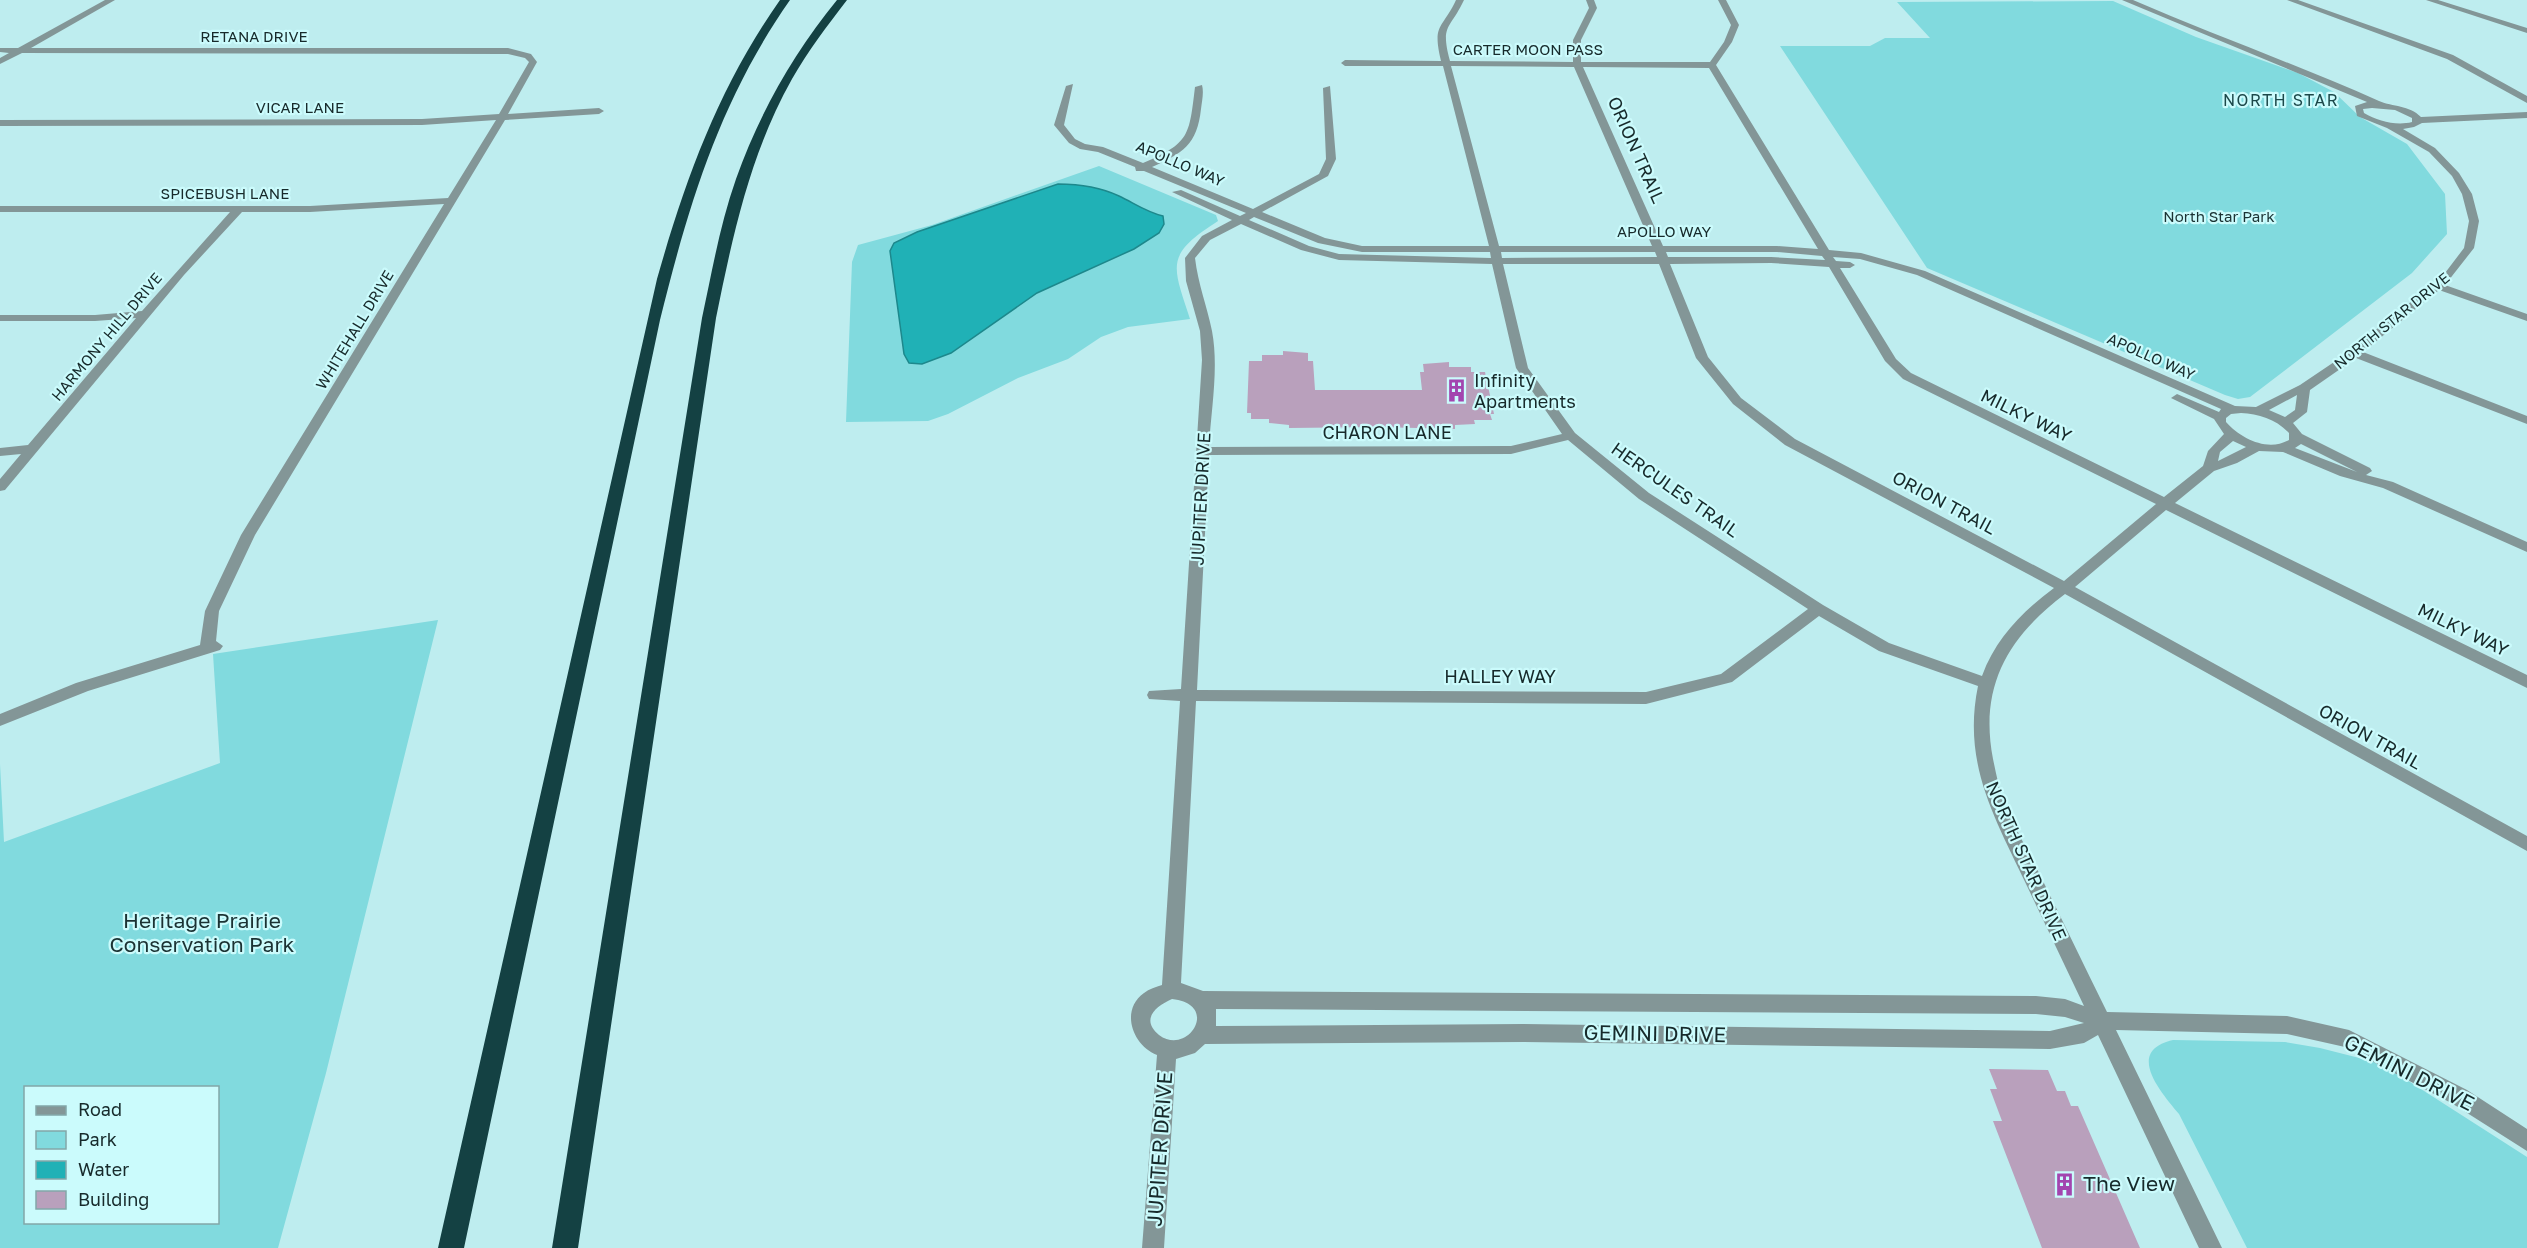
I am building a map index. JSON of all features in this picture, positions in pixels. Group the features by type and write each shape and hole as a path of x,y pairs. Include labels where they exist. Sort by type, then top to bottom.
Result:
{"highway":[{"path":"451,1248 651,331 674,238 721,112 743,64 785,0"},
{"path":"565,1248 708,330 728,230 748,162 778,97 806,49 842,0"}],"street":[{"path":"0,61 111,0"},
{"name":"HERCULES TRAIL","path":"1460,0 1440,28 1440,40 1496,255 1504,298 1522,368 1570,436 1644,496 1818,609 1884,646 1986,683"},
{"name":"ORION TRAIL","path":"1590,0 1593,8 1577,40 1577,63 1661,254 1702,358 1737,401 1790,442 2065,588 2527,844"},
{"path":"1712,65 1728,42 1735,25 1722,0"},
{"path":"2126,0 2200,31 2288,63 2380,105 2405,111 2475,116 2527,115"},
{"path":"2291,0 2450,57 2527,100"},
{"path":"2430,0 2527,31"},
{"name":"RETANA DRIVE","path":"0,50 508,51"},
{"name":"WHITEHALL DRIVE","path":"0,720 82,687 212,647 212,611 248,535 533,62 528,56 508,51"},
{"name":"CARTER MOON PASS","path":"1345,63 1712,65"},
{"name":"MILKY WAY","path":"1712,65 1892,361 1907,376 2527,682"},
{"path":"2338,85 2361,106 2380,105"},
{"name":"APOLLO WAY","path":"1070,86 1059,125 1072,141 1083,147 1100,149 1322,241 1347,247 1496,255"},
{"path":"1131,172 1179,151 1191,138 1196,124 1199,87"},
{"name":"JUPITER DRIVE","path":"1171,990 1190,695 1208,343 1192,281 1190,258 1206,238 1323,176 1331,159 1327,88"},
{"path":"2361,106 2358,108 2364,117 2387,124 2475,116"},
{"name":"VICAR LANE","path":"0,123 422,122 599,111"},
{"name":"NORTH STAR DRIVE","path":"2405,111 2432,150"},
{"name":"NORTH STAR DRIVE","path":"2258,411 2304,388 2354,353 2438,285 2460,264 2469,248 2474,221 2464,189 2447,164 2432,150 2387,124"},
{"name":"APOLLO WAY","path":"1083,147 1087,154 1305,248 1339,257 1661,254 1861,256 1921,273 2233,410"},
{"name":"SPICEBUSH LANE","path":"0,209 369,207 450,201"},
{"name":"HARMONY HILL DRIVE","path":"0,487 89,383 144,314 213,235 239,209"},
{"name":"APOLLO WAY","path":"1830,257 1877,269 1917,283 2220,417"},
{"path":"2438,285 2527,318"},
{"path":"0,318 95,318 144,314"},
{"path":"2354,353 2527,420"},
{"path":"2285,422 2301,412 2304,388"},
{"path":"2388,485 2345,473 2285,448 2258,446 2231,435 2220,423 2220,417 2233,410 2258,411 2285,422 2297,437 2388,485 2527,547"},
{"name":"NORTH STAR DRIVE","path":"2209,468 2214,451 2231,435"},
{"name":"CHARON LANE","path":"1203,451 1475,452 1511,450 1570,436"},
{"path":"2285,448 2296,442 2297,437"},
{"name":"NORTH STAR DRIVE","path":"2211,1248 1995,801 1984,764 1981,723 1986,683 1995,659 2020,625 2164,503 2209,468 2232,460 2258,446"},
{"path":"0,452 32,448"},
{"name":"HALLEY WAY","path":"1155,695 1646,698 1726,678 1818,609"},
{"path":"1171,990 1182,990 1201,1000 1208,1017 1202,1035 1186,1047 1167,1049 1157,1046 1143,1033 1141,1014 1152,998 1171,990"},
{"name":"GEMINI DRIVE","path":"1201,1000 2036,1005 2065,1008 2103,1021 2288,1024 2349,1039 2460,1097 2527,1141"},
{"name":"GEMINI DRIVE","path":"1202,1035 1523,1033 2050,1040 2084,1034 2103,1021"},
{"name":"JUPITER DRIVE","path":"1153,1248 1167,1049"}],"green space":[{"name":"North Star Park","path":"2113,1 2196,37 2298,73 2334,92 2360,117 2407,144 2445,194 2447,234 2412,273 2250,397 2238,399 2225,395 1927,268 1780,46 1870,46 1885,38 1930,38 1897,2"},
{"path":"1099,166 1216,215 1218,221 1189,243 1181,252 1177,262 1179,285 1190,319 1128,327 1101,337 1068,359 1018,378 948,414 928,421 846,422 852,262 858,245 932,225"},
{"name":"Heritage Prairie Conservation Park","path":"438,620 326,1073 278,1248 0,1248 0,764 4,842 220,763 213,654"},
{"path":"2173,1040 2285,1042 2320,1048 2375,1062 2410,1082 2527,1157 2527,1248 2247,1248 2179,1114 2163,1094 2151,1072 2149,1062 2151,1053 2159,1045"}],"water":[{"path":"1058,184 1089,187 1112,193 1163,216 1164,224 1159,233 1134,249 1037,293 951,353 922,364 909,363 904,354 890,251 894,243 917,232"}],"building":[{"name":"Infinity Apartments","path":"1283,351 1308,353 1308,361 1313,361 1315,390 1422,390 1420,372 1424,372 1423,364 1449,362 1449,367 1471,367 1471,372 1485,372 1494,414 1490,414 1492,420 1474,420 1475,424 1455,425 1455,429 1289,428 1289,425 1269,423 1269,419 1251,419 1251,413 1247,413 1249,361 1262,361 1262,355 1283,355"},
{"name":"The View","path":"1989,1069 2048,1070 2057,1091 2065,1091 2071,1106 2078,1106 2140,1248 2042,1248 1993,1121 2002,1121 1990,1089 1997,1089"}],"place":[{"name":"Infinity Apartments","path":"1456,391"},
{"name":"The View","path":"2065,1184"}],"district":[{"name":"NORTH STAR","path":"2281,100"}]}
